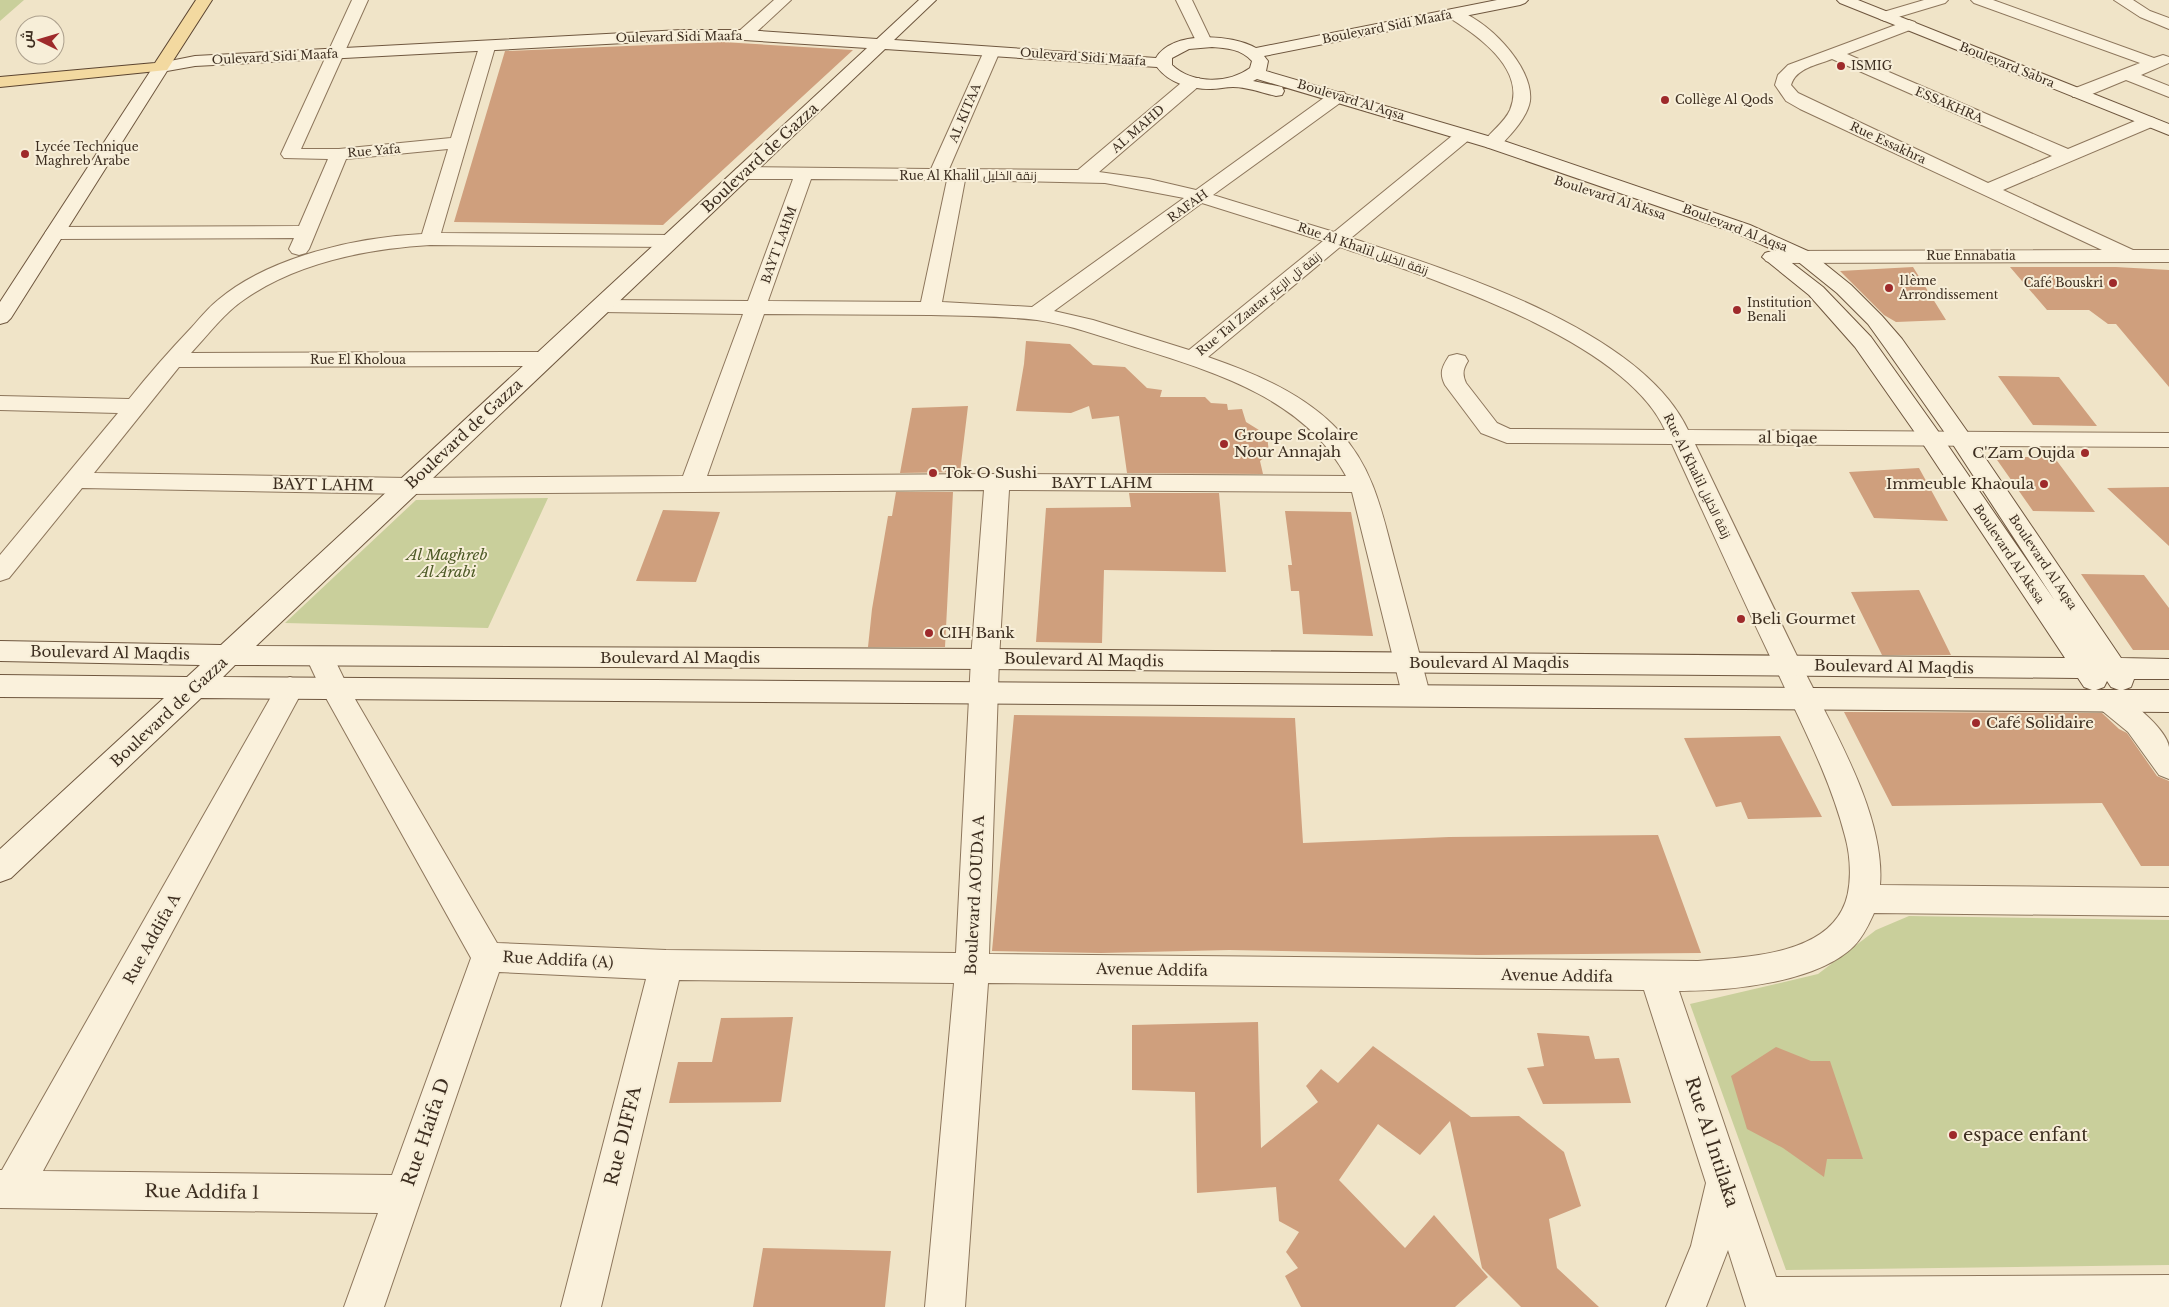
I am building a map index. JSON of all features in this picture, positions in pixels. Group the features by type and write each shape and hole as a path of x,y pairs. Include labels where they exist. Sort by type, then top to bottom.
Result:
{"main road":[{"path":"0,82 164,61 204,0"},
{"path":"0,70 164,61"}],"street":[{"path":"336,54 360,0"},
{"path":"744,35 783,0"},
{"name":"Boulevard de Gazza","path":"0,869 928,0"},
{"path":"1184,0 1204,42"},
{"name":"Boulevard Sidi Maafa","path":"1234,82 1254,63 1453,14 1520,0"},
{"name":"Boulevard Sabra","path":"1845,0 2169,130"},
{"path":"1885,16 1939,0"},
{"path":"2122,0 2146,14 2169,24"},
{"path":"1990,1 2162,61"},
{"path":"1453,14 1474,27 1499,48 1511,63 1521,86 1522,95 1518,110 1509,126 1492,143"},
{"name":"Rue Essakhra","path":"1909,26 1831,53 1789,71 1784,78 1783,85 1788,94 1806,105 2130,256"},
{"name":"Oulevard Sidi Maafa","path":"164,61 336,54 488,44 681,35 744,35 1163,63"},
{"name":"Boulevard Al Aqsa","path":"1163,63 1164,56 1174,49 1191,43 1228,44 1254,63 1331,100"},
{"path":"430,239 488,44"},
{"name":"AL KITAA","path":"930,309 947,176 992,51"},
{"name":"ESSAKHRA","path":"1831,53 2068,156"},
{"name":"Rue Yafa","path":"336,54 290,154 339,154 459,143"},
{"path":"0,318 164,61"},
{"path":"2079,93 2162,61"},
{"path":"1163,63 1172,74 1193,82 1209,84 1234,82"},
{"path":"2127,76 2169,92"},
{"name":"AL MAHD","path":"1083,176 1193,82"},
{"name":"Boulevard Al Akssa","path":"1234,82 1331,100 1456,140 1726,237 1773,257 1816,291 1854,331 1932,439 2086,669 2127,708"},
{"name":"RAFAH","path":"1036,314 1331,100"},
{"path":"1989,189 2148,122"},
{"name":"Boulevard Al Aqsa","path":"1456,140 1492,143 1743,229 1803,256 1844,289 1885,332 1961,439 2114,669 2127,708"},
{"name":"Rue Tal Zaatar زنقة تل الزعتر","path":"1192,359 1456,140"},
{"path":"291,267 339,154"},
{"name":"Rue Al Khalil زنقة الخليل","path":"743,173 1083,176 1140,182 1201,196 1338,238 1508,302 1587,342 1632,376 1667,411 1788,665"},
{"name":"BAYT LAHM","path":"692,484 804,174"},
{"path":"55,233 307,232"},
{"path":"0,572 173,360 224,305 238,294 266,278 291,267 356,248 395,242 430,239 670,241"},
{"name":"Rue Ennabatia","path":"1773,257 2169,256"},
{"path":"602,306 930,309 1036,314 1087,325 1192,359 1243,378 1300,409 1326,430 1346,456 1362,484 1416,694"},
{"name":"Rue El Kholoua","path":"173,360 543,359"},
{"name":"al biqae","path":"1457,362 1452,369 1452,377 1489,428 1497,433 1519,437 2169,440"},
{"path":"0,403 136,406"},
{"name":"BAYT LAHM","path":"75,480 408,486 997,482 1362,484"},
{"name":"Boulevard AOUDA A","path":"945,1307 972,967 985,658 997,482"},
{"name":"Boulevard Al Maqdis","path":"0,651 320,657 985,658 2169,669"},
{"name":"Rue Addifa (A)","path":"320,657 335,688 488,957 666,965 972,967"},
{"name":"Avenue Addifa","path":"972,967 1657,977 1742,973 1780,966 1809,956 1829,947 1844,935 1855,919 1862,899 1864,855 1861,838 1835,766 1788,665"},
{"name":"Boulevard Al Maqdis","path":"0,686 1803,698 2127,708 2169,701"},
{"name":"Rue Addifa A","path":"6,1190 290,688"},
{"path":"2127,708 2169,767"},
{"path":"1862,899 2169,902"},
{"name":"Rue Haifa D","path":"364,1307 488,957"},
{"name":"Rue DIFFA","path":"581,1307 666,965"},
{"name":"Rue Al Intilaka","path":"1657,977 1765,1302"},
{"path":"1686,1307 1710,1246 1725,1181"},
{"name":"Rue Addifa 1","path":"6,1190 404,1194"},
{"path":"1765,1302 2169,1295"}],"green space":[{"path":"0,0 24,0 0,21"},
{"name":"Al Maghreb Al Arabi","path":"548,498 488,628 285,623 416,500"},
{"name":"espace enfant","path":"1909,916 2169,920 2169,1265 1786,1270 1690,1004 1818,974 1876,930"}],"building":[{"path":"722,42 853,50 663,225 454,222 505,51"},
{"name":"11ème Arrondissement","path":"1913,267 1946,320 1896,322 1884,315 1840,271"},
{"path":"2010,267 2116,267 2169,270 2169,387 2116,324 2108,324 2089,310 2047,310"},
{"path":"1026,341 1070,344 1093,365 1125,367 1147,388 1162,390 1160,397 1205,397 1211,403 1227,404 1228,410 1242,409 1246,422 1267,435 1269,453 1260,461 1263,474 1127,473 1119,416 1092,419 1089,406 1071,413 1016,411"},
{"path":"1998,376 2059,377 2097,426 2033,425"},
{"path":"968,406 960,472 900,473 912,408"},
{"name":"Immeuble Khaoula","path":"1995,457 2054,457 2095,512 2033,511"},
{"path":"1919,468 1948,521 1874,518 1849,472"},
{"path":"2169,487 2169,546 2107,488"},
{"path":"896,492 953,492 945,647 868,647 872,609 888,516 892,516"},
{"path":"1129,493 1219,493 1226,572 1104,570 1102,643 1036,642 1046,508 1131,507"},
{"path":"663,510 720,512 696,582 636,581"},
{"path":"1285,511 1351,512 1373,636 1303,634 1299,591 1291,591 1288,565 1292,565"},
{"path":"2081,574 2144,575 2169,608 2169,650 2133,650"},
{"path":"1919,590 1951,655 1882,655 1851,592"},
{"path":"1844,712 2102,713 2119,729 2127,733 2157,776 2169,781 2169,866 2141,866 2102,803 1892,806"},
{"path":"1014,715 1295,718 1303,843 1449,837 1658,835 1701,953 1477,955 1229,950 1101,953 992,951"},
{"path":"1780,736 1822,817 1748,819 1741,802 1716,807 1684,738"},
{"path":"793,1017 781,1102 669,1103 678,1062 712,1062 721,1018"},
{"path":"1258,1022 1261,1148 1318,1102 1306,1086 1321,1069 1338,1083 1373,1046 1471,1117 1519,1116 1564,1152 1581,1206 1549,1219 1557,1268 1599,1307 1521,1307 1482,1268 1450,1121 1420,1155 1378,1124 1339,1180 1405,1248 1434,1215 1488,1277 1455,1307 1301,1307 1285,1276 1298,1268 1286,1252 1299,1232 1279,1221 1276,1187 1197,1193 1195,1092 1132,1090 1132,1025"},
{"path":"1537,1033 1589,1036 1595,1059 1619,1058 1631,1103 1543,1104 1527,1068 1544,1066"},
{"path":"1776,1047 1811,1061 1830,1061 1863,1159 1827,1159 1824,1177 1783,1148 1747,1129 1731,1076"},
{"path":"763,1248 891,1251 885,1307 753,1307"}],"place":[{"name":"ISMIG","path":"1841,66"},
{"name":"Collège Al Qods","path":"1665,100"},
{"name":"Lycée Technique Maghreb Arabe","path":"25,154"},
{"name":"Café Bouskri","path":"2113,283"},
{"name":"11ème Arrondissement","path":"1889,288"},
{"name":"Institution Benali","path":"1737,310"},
{"name":"Groupe Scolaire Nour Annajah","path":"1224,444"},
{"name":"C'Zam Oujda","path":"2085,453"},
{"name":"Tok O Sushi","path":"933,473"},
{"name":"Immeuble Khaoula","path":"2044,484"},
{"name":"Beli Gourmet","path":"1741,619"},
{"name":"CIH Bank","path":"929,633"},
{"name":"Café Solidaire","path":"1976,723"},
{"name":"espace enfant","path":"1953,1135"}]}
